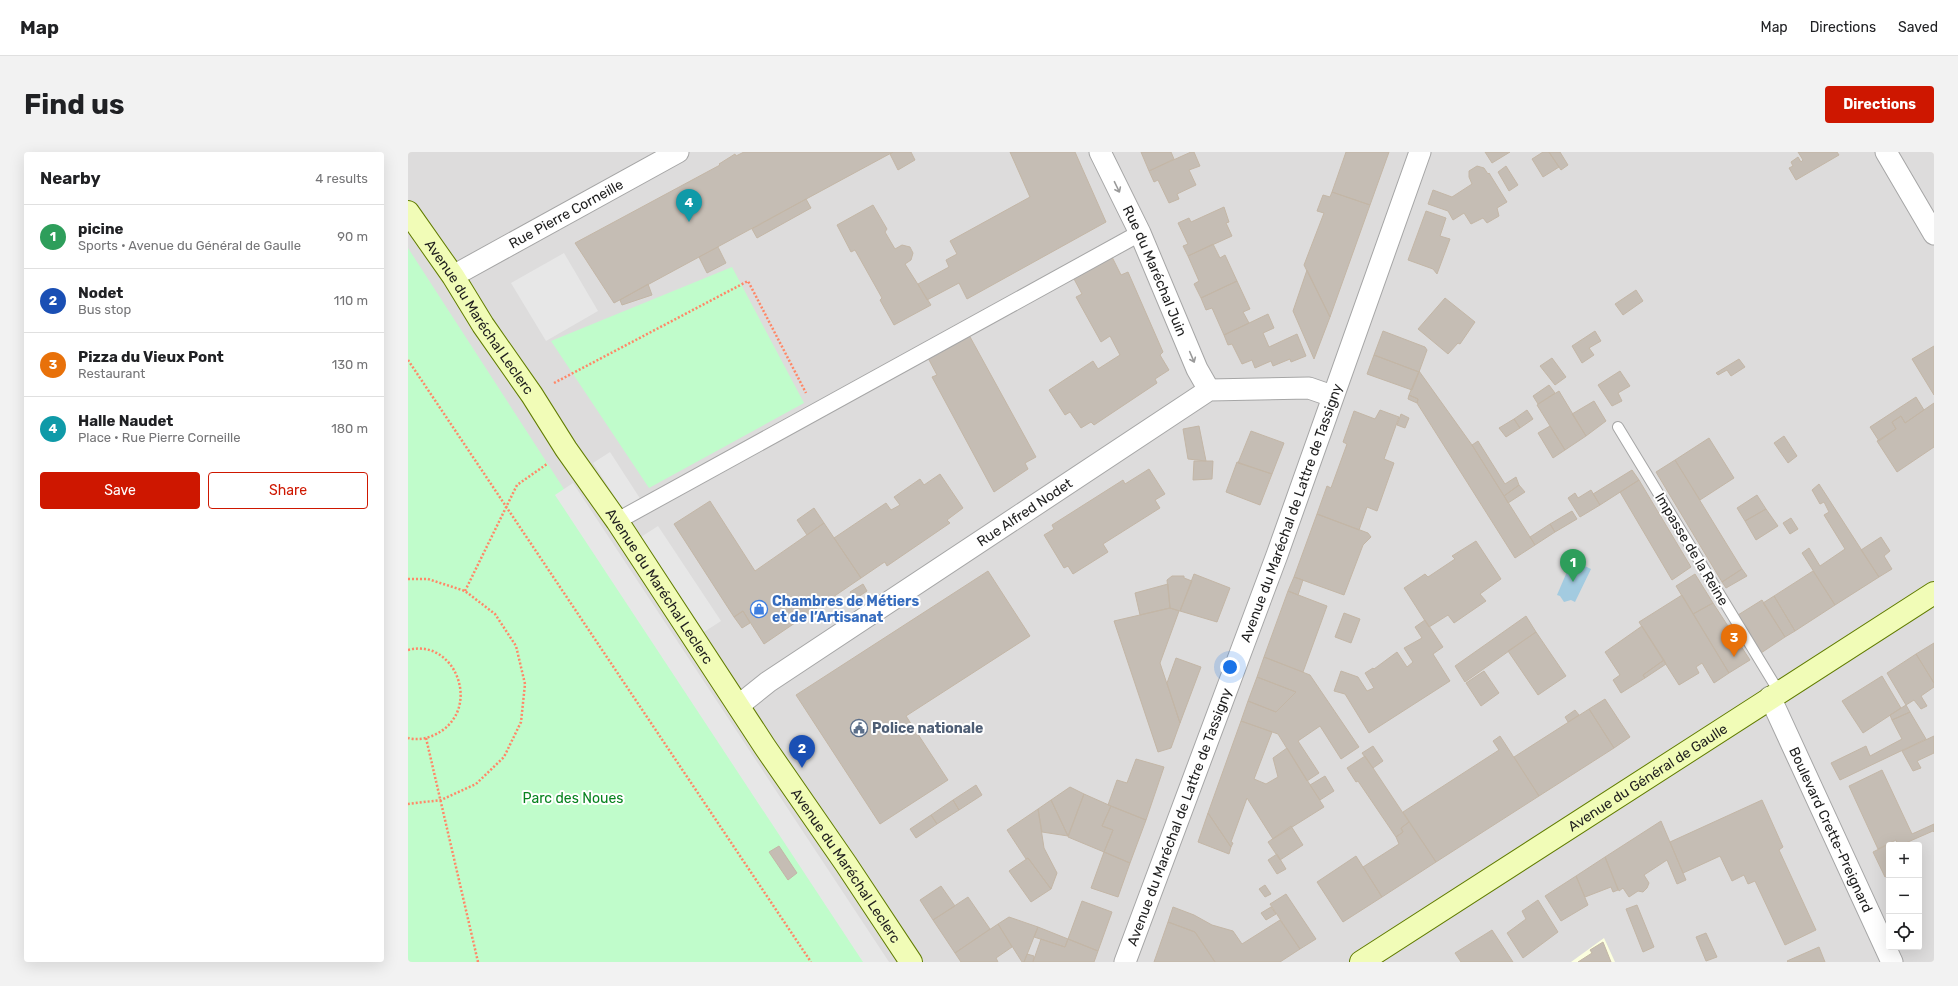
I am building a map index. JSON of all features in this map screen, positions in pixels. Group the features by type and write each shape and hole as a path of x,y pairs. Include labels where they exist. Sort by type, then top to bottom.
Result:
{"main road":[{"name":"Avenue du Maréchal Leclerc","path":"408,212 453,276 483,325 532,394 566,449 617,521 738,706 911,962"},
{"name":"Avenue du Général de Gaulle","path":"1361,962 1774,694 1934,593"}],"street":[{"name":"Rue Pierre Corneille","path":"453,276 678,152"},
{"name":"Rue du Maréchal Juin","path":"1100,152 1140,233 1197,369 1209,390"},
{"name":"Avenue du Maréchal de Lattre de Tassigny","path":"1125,962 1274,562 1420,152"},
{"path":"1886,152 1934,234"},
{"path":"617,521 1140,233"},
{"path":"1209,390 1309,388 1332,396"},
{"name":"Rue Alfred Nodet","path":"738,706 768,682 1209,390"},
{"name":"Boulevard Crette-Preignard","path":"1774,694 1892,962"}],"lane":[{"name":"Impasse de la Reine","path":"1618,427 1774,694"}],"path":[{"path":"532,394 748,281 816,412"},
{"path":"408,360 811,962"},
{"path":"465,591 518,485 538,471"},
{"path":"408,579 428,579 465,591 495,614 516,646 525,684 521,722 504,757 476,784 441,800 408,804"},
{"path":"408,650 425,650 438,654 457,674 461,686 461,700 457,713 449,725 439,733 426,738 408,738"},
{"path":"426,738 478,962"}],"shaded area":[{"path":"408,152 1934,152 1934,962 879,962 408,267"},
{"path":"564,253 598,311 546,341 511,283"},
{"path":"610,452 641,500 624,511 593,463"},
{"path":"573,483 889,962 863,962 555,495"},
{"path":"658,526 721,621 704,632 641,537"},
{"path":"1604,938 1615,962 1571,962"}],"green space":[{"name":"Parc des Noues","path":"408,248 630,591 884,962 408,962"},
{"path":"732,267 804,403 649,488 551,341"}],"water":[{"path":"1572,560 1591,569 1575,602 1571,600 1564,602 1560,596 1557,595"}],"building":[{"path":"744,152 893,152 614,303 575,243 720,165 719,164 735,154 736,156"},
{"path":"893,152 911,152 915,160 898,170 890,154"},
{"path":"1010,152 1075,152 1106,222 967,299 959,283 927,300 918,284 949,267 946,260 957,254 950,241 1030,197"},
{"path":"1141,152 1171,152 1174,159 1149,171"},
{"path":"1194,152 1200,166 1189,170 1196,185 1177,194 1179,199 1169,203 1158,180 1154,182 1149,171"},
{"path":"1346,152 1389,152 1370,205 1332,192"},
{"path":"1485,152 1510,152 1492,163"},
{"path":"1543,152 1549,152 1559,167 1543,177 1532,159"},
{"path":"1549,152 1560,152 1568,165 1561,170"},
{"path":"1798,152 1837,152 1839,155 1796,180 1789,168 1793,166 1791,162 1798,157 1801,162 1803,160"},
{"path":"1477,166 1484,168 1488,174 1489,173 1507,202 1497,208 1499,216 1487,223 1483,218 1471,224 1464,213 1453,220 1448,211 1428,204 1433,190 1452,197 1472,184 1469,177 1469,171"},
{"path":"1506,166 1518,185 1509,191 1498,172"},
{"path":"1332,192 1370,205 1330,317 1304,265 1324,213 1317,211 1323,195 1330,197"},
{"path":"806,199 811,208 757,238 752,229"},
{"path":"873,205 887,229 885,232 895,249 902,245 910,247 913,253 911,260 905,264 931,305 894,325 880,300 882,298 855,250 851,252 837,225"},
{"path":"1224,207 1229,222 1226,223 1232,236 1188,256 1183,246 1188,244 1178,223 1189,218 1191,222"},
{"path":"1426,211 1446,218 1440,236 1450,239 1437,274 1433,269 1408,260"},
{"path":"1213,244 1220,258 1225,255 1237,281 1201,298 1194,284 1199,281 1188,256"},
{"path":"718,247 726,263 707,273 699,257"},
{"path":"1111,255 1121,275 1128,272 1163,352 1160,355 1169,370 1155,379 1157,383 1094,425 1091,422 1081,428 1070,412 1065,415 1049,390 1093,361 1098,369 1120,355 1110,336 1101,342 1076,297 1082,294 1073,277"},
{"path":"1307,270 1330,317 1314,359 1293,311"},
{"path":"1237,281 1250,309 1243,312 1249,323 1224,335 1212,308 1206,310 1201,298"},
{"path":"648,284 652,295 622,305 620,300"},
{"path":"1636,290 1643,301 1623,315 1615,304"},
{"path":"1445,298 1475,322 1460,344 1458,343 1448,354 1418,329"},
{"path":"1268,314 1274,328 1263,333 1269,347 1297,334 1306,356 1291,362 1290,359 1273,366 1271,361 1255,368 1252,360 1242,364 1232,344 1228,345 1224,335"},
{"path":"1383,331 1425,347 1427,350 1419,372 1374,355"},
{"path":"1595,331 1601,341 1589,348 1594,355 1582,363 1572,346"},
{"path":"969,335 1036,457 1025,463 1028,469 994,492 932,377 937,375 928,358"},
{"path":"1934,346 1934,395 1912,359"},
{"path":"1374,355 1419,372 1412,390 1367,374"},
{"path":"1552,358 1566,377 1555,385 1540,366"},
{"path":"1739,359 1745,367 1731,376 1727,370 1718,375 1716,373"},
{"path":"1419,371 1472,445 1535,545 1515,558 1417,403 1418,399 1409,395"},
{"path":"1620,371 1630,386 1618,393 1622,401 1612,406 1598,385"},
{"path":"1549,385 1555,393 1538,404 1533,396"},
{"path":"1559,391 1586,436 1565,450 1537,405"},
{"path":"1409,395 1418,399 1417,403 1408,399"},
{"path":"1916,397 1924,410 1905,423 1901,416 1892,422 1896,429 1879,441 1870,427"},
{"path":"1594,401 1606,421 1586,436 1572,414"},
{"path":"1934,403 1934,447 1897,472 1877,441 1896,429 1892,422 1901,416 1905,423"},
{"path":"1380,410 1399,417 1384,459 1394,463 1377,511 1367,507 1359,530 1317,514 1327,486 1331,488 1347,444 1343,442 1354,411 1375,419"},
{"path":"1527,410 1533,419 1520,428 1514,419"},
{"path":"1401,414 1409,418 1405,428 1397,425"},
{"path":"1514,419 1520,428 1506,437 1499,428"},
{"path":"1199,426 1206,461 1188,459 1183,429"},
{"path":"1550,426 1565,450 1553,458 1538,433"},
{"path":"1251,431 1284,443 1272,474 1238,463"},
{"path":"1784,436 1797,456 1788,463 1774,443"},
{"path":"1709,438 1734,478 1700,500 1675,460"},
{"path":"1478,441 1505,484 1516,477 1519,485 1504,496 1472,445"},
{"path":"1675,460 1742,569 1722,582 1656,472"},
{"path":"1194,461 1213,461 1212,479 1193,480"},
{"path":"1237,462 1272,474 1260,505 1226,492"},
{"path":"1149,469 1165,494 1155,500 1160,508 1103,544 1108,552 1073,574 1068,566 1064,568 1044,535 1054,529 1052,525 1123,480 1125,484"},
{"path":"1632,470 1639,480 1600,505 1593,494"},
{"path":"940,474 963,508 947,520 950,523 887,566 885,562 861,578 834,538 886,503 891,510 900,505 894,497 920,479 924,485"},
{"path":"1639,480 1691,567 1672,580 1620,492"},
{"path":"1819,484 1879,577 1835,605 1802,553 1809,548 1820,566 1845,549 1824,515 1829,512 1824,502 1820,504 1812,490"},
{"path":"1519,485 1525,492 1508,503 1504,496"},
{"path":"1591,490 1600,505 1580,517 1568,498 1575,493 1578,498"},
{"path":"1757,495 1766,509 1745,521 1737,508"},
{"path":"710,501 755,571 824,523 861,578 764,644 743,611 734,617 674,524"},
{"path":"814,508 824,523 807,535 797,520"},
{"path":"1766,509 1778,526 1756,540 1745,521"},
{"path":"1572,511 1577,519 1555,532 1550,524"},
{"path":"1317,514 1368,533 1371,537 1363,545 1344,595 1294,577"},
{"path":"1791,518 1798,529 1790,534 1783,523"},
{"path":"1550,524 1555,532 1535,545 1530,537"},
{"path":"1881,537 1890,551 1884,556 1892,569 1879,577 1861,550"},
{"path":"1476,541 1501,579 1480,594 1486,601 1454,623 1448,615 1429,627 1404,588 1425,574 1428,577 1455,559 1452,556"},
{"path":"1742,569 1747,576 1726,588 1722,582"},
{"path":"988,571 1030,636 906,716 948,780 880,824 796,695"},
{"path":"1813,571 1835,605 1795,631 1774,596"},
{"path":"1194,574 1230,588 1217,622 1180,611"},
{"path":"1695,574 1713,603 1693,614 1676,586"},
{"path":"1172,576 1184,576 1184,578 1192,581 1180,611 1170,608 1167,580"},
{"path":"1294,577 1303,580 1298,595 1288,591"},
{"path":"863,584 867,591 855,599 850,592"},
{"path":"1168,584 1170,608 1140,615 1135,593"},
{"path":"1288,591 1327,606 1303,672 1264,657"},
{"path":"1682,595 1729,673 1714,683 1702,663 1696,667 1699,673 1679,685 1639,622"},
{"path":"1774,596 1795,631 1785,637 1763,603"},
{"path":"1762,600 1785,637 1761,653 1738,615"},
{"path":"1713,603 1750,660 1729,673 1693,614"},
{"path":"1170,608 1179,611 1160,663 1180,723 1171,748 1158,752 1114,621"},
{"path":"743,611 750,623 742,628 734,617"},
{"path":"1344,613 1360,619 1351,643 1335,637"},
{"path":"1526,616 1536,632 1465,682 1455,666"},
{"path":"1425,620 1443,647 1433,654 1450,681 1369,733 1345,694 1334,691 1341,671 1358,677 1367,691 1374,688 1365,673 1373,668 1374,669 1397,652 1407,667 1413,662 1404,648 1422,638 1415,627"},
{"path":"1642,626 1664,660 1643,675 1645,678 1621,693 1613,680 1620,675 1605,652"},
{"path":"1536,632 1566,676 1538,695 1508,651"},
{"path":"1934,643 1934,683 1916,654"},
{"path":"1916,654 1934,683 1934,687 1921,696 1927,706 1921,709 1914,700 1906,705 1887,673"},
{"path":"1264,657 1310,675 1359,747 1341,759 1320,726 1298,741 1319,773 1307,781 1278,734 1241,721 1248,701 1276,712 1296,692 1257,677"},
{"path":"1176,658 1201,667 1180,723 1167,683"},
{"path":"1664,660 1666,664 1645,678 1643,675"},
{"path":"1484,671 1499,693 1481,706 1466,683"},
{"path":"1882,676 1901,708 1863,733 1842,701"},
{"path":"1257,677 1296,692 1276,712 1248,701"},
{"path":"1605,699 1630,737 1614,748 1589,709"},
{"path":"1906,705 1910,712 1892,720 1890,715"},
{"path":"1589,709 1614,748 1539,796 1514,757"},
{"path":"1575,710 1579,715 1568,722 1565,717"},
{"path":"1910,712 1926,739 1840,780 1831,763 1866,746 1870,756 1902,739 1892,720"},
{"path":"1241,721 1272,732 1254,779 1266,784 1278,777 1273,758 1287,748 1324,807 1273,839 1247,798 1231,842 1233,843 1231,847 1208,813"},
{"path":"1500,736 1539,796 1436,862 1403,812 1499,750 1493,741"},
{"path":"1934,736 1934,753 1917,761 1921,768 1913,771 1902,751"},
{"path":"1373,746 1383,761 1373,768 1362,753"},
{"path":"1365,756 1409,822 1401,828 1403,832 1396,837 1358,781 1356,782 1347,768"},
{"path":"1136,759 1164,767 1146,820 1108,805 1117,780 1127,783"},
{"path":"1882,770 1912,834 1934,824 1934,832 1933,831 1908,842 1897,842 1896,840 1886,842 1886,845 1878,849 1849,786"},
{"path":"1325,776 1334,791 1320,800 1310,785"},
{"path":"976,785 982,795 959,810 953,800"},
{"path":"1070,787 1084,794 1068,836 1051,800"},
{"path":"1084,794 1111,806 1102,826 1113,830 1104,852 1068,837"},
{"path":"953,800 959,810 937,824 931,815"},
{"path":"1051,800 1068,836 1042,832 1038,809"},
{"path":"1762,800 1783,847 1779,850 1816,930 1785,945 1755,881 1748,884 1744,875 1732,881 1720,856 1683,873 1670,842"},
{"path":"1111,806 1146,820 1130,863 1104,852 1113,830 1102,826"},
{"path":"1038,809 1044,848 1057,873 1051,889 1028,858 1026,859 1007,830"},
{"path":"1208,813 1231,847 1229,854 1198,842"},
{"path":"931,815 937,824 916,838 910,829"},
{"path":"1661,821 1686,880 1677,884 1667,860 1644,875 1649,883 1643,892 1638,891 1629,897 1623,888 1619,891 1605,857"},
{"path":"1409,822 1436,862 1382,897 1363,867 1399,844 1396,837 1403,832 1401,828"},
{"path":"1291,826 1303,845 1280,860 1268,842"},
{"path":"779,846 797,873 788,880 769,852"},
{"path":"1886,846 1886,876 1885,877 1873,852"},
{"path":"1104,852 1130,863 1118,897 1091,888"},
{"path":"1277,854 1286,869 1277,874 1268,860"},
{"path":"1356,856 1382,897 1343,922 1317,882"},
{"path":"1605,857 1618,890 1613,892 1611,887 1585,897 1576,876"},
{"path":"1028,858 1051,889 1031,902 1009,871"},
{"path":"1576,876 1588,905 1561,921 1545,896"},
{"path":"1265,885 1271,894 1265,897 1259,889"},
{"path":"941,886 955,906 933,920 920,900"},
{"path":"1286,894 1316,939 1300,949 1270,904"},
{"path":"968,897 990,929 955,953 933,920"},
{"path":"1538,900 1558,932 1523,958 1507,933 1526,919 1522,911"},
{"path":"1082,901 1112,912 1098,951 1068,939"},
{"path":"1637,905 1654,947 1643,952 1626,909"},
{"path":"1173,907 1194,915 1212,925 1233,931 1242,944 1280,920 1300,949 1280,962 1215,962 1195,932 1168,922"},
{"path":"1271,907 1276,914 1266,920 1261,913"},
{"path":"1009,917 1038,927 1024,962 1022,962 998,924"},
{"path":"1168,922 1195,932 1215,962 1154,962"},
{"path":"998,924 1012,947 996,958 998,962 961,962 955,953"},
{"path":"1038,927 1068,939 1065,947 1034,937"},
{"path":"1492,930 1513,962 1461,962 1455,953"},
{"path":"1706,933 1717,957 1706,961 1696,937"},
{"path":"1041,939 1065,947 1068,939 1098,951 1094,962 1033,962"},
{"path":"1603,942 1611,962 1578,962 1592,953 1590,950"},
{"path":"1819,947 1825,962 1787,961"},
{"path":"1027,954 1034,956 1033,962 1024,962"}],"place":[{"name":"Halle Naudet","path":"689,222"},
{"name":"picine","path":"1573,582"},
{"name":"Chambres de Métiers et de l’Artisanat","path":"759,609"},
{"name":"Pizza du Vieux Pont","path":"1734,657"},
{"name":"Police nationale","path":"859,728"},
{"name":"Nodet","path":"802,768"}]}
